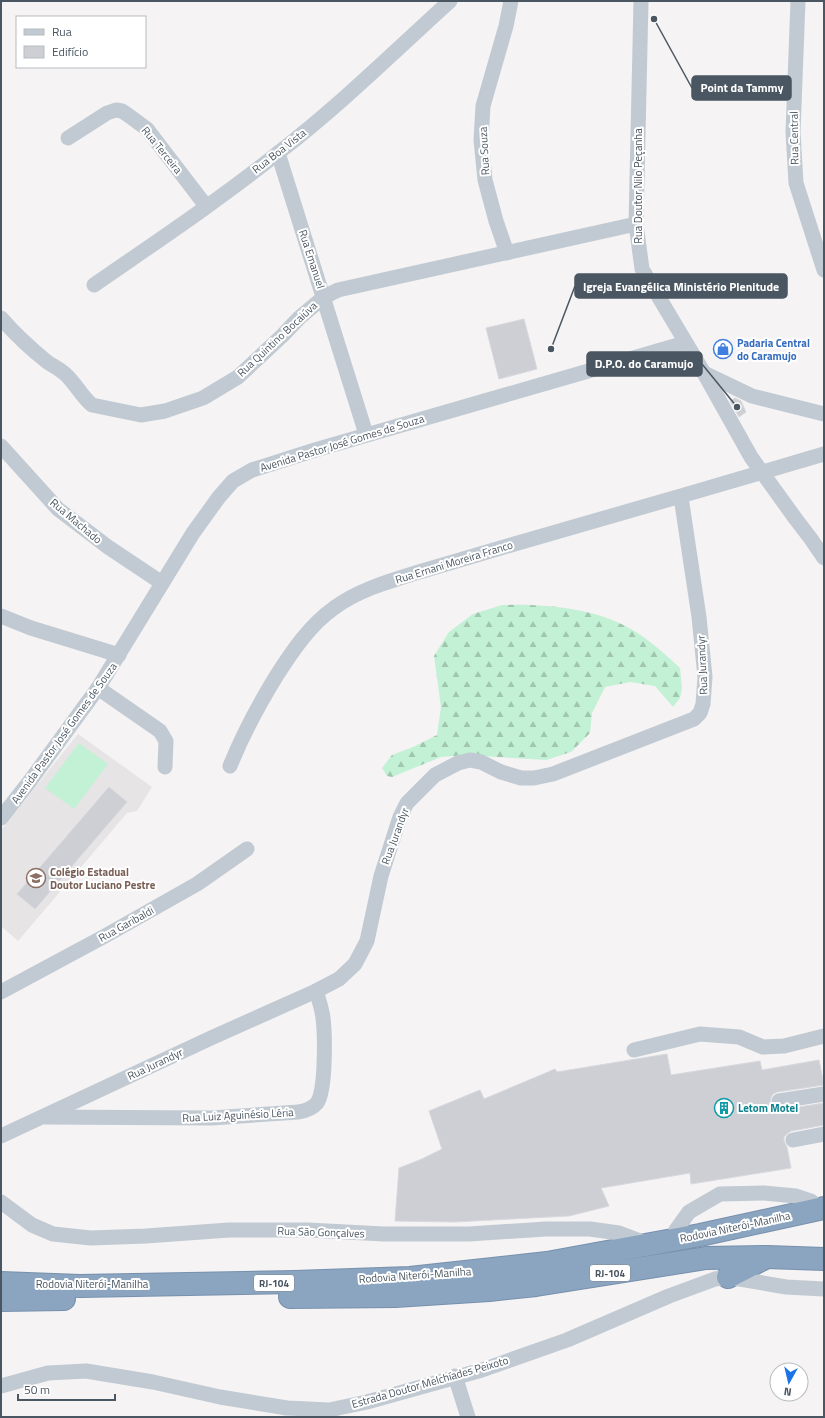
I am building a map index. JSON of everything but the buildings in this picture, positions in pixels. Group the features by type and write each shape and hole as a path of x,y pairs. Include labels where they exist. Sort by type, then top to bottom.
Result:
{"highway":[{"name":"Rodovia Niterói-Manilha","path":"1,1283 104,1285 294,1282 410,1278 547,1263 675,1240 823,1209"},
{"name":"Rodovia Niterói-Manilha","path":"1,1300 403,1296 489,1290 706,1258 767,1257 824,1259"},
{"path":"728,1277 767,1257"}],"street":[{"name":"Rua Boa Vista","path":"94,285 278,153 353,91 450,1"},
{"name":"Rua Souza","path":"507,253 496,221 485,180 481,140 483,106 506,26 511,1"},
{"name":"Rua Doutor Nilo Peçanha","path":"641,1 636,224 642,269 704,373 751,457 795,518 818,535 824,558"},
{"name":"Rua Central","path":"798,1 793,132 796,183 824,270"},
{"name":"Rua Terceira","path":"68,138 107,113 116,110 122,111 147,129 206,206"},
{"name":"Rua Emanuel","path":"278,153 366,434"},
{"name":"Rua Quintino Bocaiúva","path":"1,318 36,353 63,372 86,400 92,405 141,415 165,411 203,398 238,377 324,296 338,290 636,224"},
{"name":"Avenida Pastor José Gomes de Souza","path":"1,818 30,782 98,688 193,533 219,497 234,481 252,470 366,434 685,343"},
{"path":"704,373 752,396 824,414"},
{"name":"Rua Machado","path":"1,446 58,509 108,547 162,583"},
{"path":"761,472 824,454"},
{"name":"Rua Ernani Moreira Franco","path":"230,766 258,706 289,657 311,627 334,607 357,594 396,579 467,557 681,497 761,472"},
{"name":"Rua Jurandyr","path":"1,1136 339,979 355,964 367,942 381,876 400,817 407,803 435,775 458,763 470,760 481,762 501,772 521,778 534,778 553,774 694,719 700,713 703,704 705,677 699,617 681,497"},
{"path":"1,616 31,628 119,656"},
{"path":"98,688 160,731 166,741 165,767"},
{"name":"Rua Garibaldi","path":"1,992 99,940 197,884 247,849"},
{"name":"Rua Luiz Aguinésio Léria","path":"42,1117 210,1118 309,1110 320,1098 323,1082 323,1017 316,991"},
{"path":"634,1050 700,1034 739,1037 763,1047 784,1046 824,1036"},
{"path":"780,1101 824,1094"},
{"path":"793,1140 824,1134"},
{"path":"675,1240 676,1230 689,1212 720,1194 764,1193 796,1196 811,1200 823,1209"},
{"name":"Rua São Gonçalves","path":"1,1202 32,1225 53,1234 91,1238 229,1230 308,1230 384,1234 468,1234 546,1229 590,1229 619,1233 649,1245"},
{"name":"Estrada Doutor Melchíades Peixoto","path":"1,1386 48,1373 86,1371 153,1382 220,1397 287,1408 329,1410 367,1402 455,1376 482,1370 567,1340 669,1296 715,1279 728,1277 786,1287 824,1289"},
{"path":"455,1376 468,1417"}],"shaded area":[{"name":"Colégio Estadual Doutor Luciano Pestre","path":"78,734 152,787 137,811 127,813 18,941 1,926 1,830"}],"green space":[{"path":"502,605 537,605 573,609 608,618 624,625 650,642 680,668 682,688 680,698 673,707 655,686 630,682 605,687 592,713 590,733 571,752 546,760 466,755 441,757 392,777 387,776 382,768 392,755 413,747 437,735 441,707 434,656 449,632 473,614"},
{"path":"79,743 108,764 74,809 45,788"}],"place":[{"name":"Point da Tammy","path":"654,19"},
{"name":"Igreja Evangélica Ministério Plenitude","path":"551,349"},
{"name":"Padaria Central do Caramujo","path":"723,349"},
{"name":"D.P.O. do Caramujo","path":"737,407"},
{"name":"Colégio Estadual Doutor Luciano Pestre","path":"36,878"},
{"name":"Letom Motel","path":"724,1108"}]}
